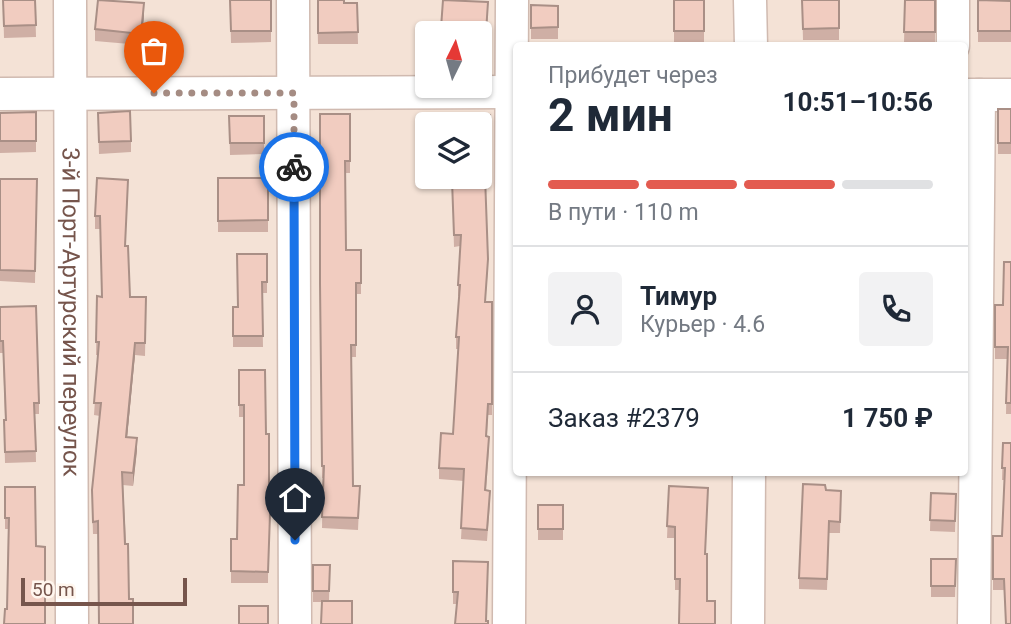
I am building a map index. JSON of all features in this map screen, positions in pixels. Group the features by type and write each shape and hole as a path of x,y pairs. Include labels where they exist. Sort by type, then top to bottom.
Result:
{"street":[{"name":"3-й Порт-Артурский переулок","path":"70,0 72,624"},
{"path":"293,0 295,624"},
{"path":"512,0 513,46"},
{"path":"750,0 751,42"},
{"path":"953,0 953,42"},
{"path":"0,94 513,92"},
{"path":"974,624 972,95 1011,95"},
{"path":"509,624 513,198"},
{"path":"748,624 749,476"}],"shaded area":[{"path":"0,0 1011,0 1011,624 0,624"}],"building":[{"path":"3,0 35,0 36,25 4,26"},
{"path":"98,0 144,3 141,34 95,29"},
{"path":"230,0 271,0 271,31 231,31"},
{"path":"318,0 357,3 358,32 318,33"},
{"path":"443,0 488,2 487,21 442,21"},
{"path":"674,0 704,0 704,31 674,31"},
{"path":"802,0 839,0 839,28 803,29"},
{"path":"905,0 935,0 935,32 904,32"},
{"path":"978,0 1011,1 1011,31 978,31"},
{"path":"531,5 558,6 558,27 531,28"},
{"path":"998,109 1011,109 1011,143 998,143"},
{"path":"130,111 131,141 99,142 98,113"},
{"path":"36,112 36,141 0,141 0,113"},
{"path":"320,114 350,114 350,161 345,161 346,250 361,250 361,283 356,283 356,345 351,345 353,486 360,486 358,518 322,517 324,466"},
{"path":"229,116 264,116 264,143 230,143"},
{"path":"97,178 128,180 125,246 128,246 130,297 146,297 145,343 135,343 126,437 137,438 133,473 122,472 125,544 128,544 129,599 133,599 133,624 99,624 98,521 93,522 92,490 101,403 94,403 99,342 96,342 97,296 102,297 100,216 95,216"},
{"path":"218,178 268,178 268,220 218,221"},
{"path":"0,179 37,179 35,271 0,270"},
{"path":"452,189 485,189 488,259 485,302 492,302 492,404 488,404 486,436 489,437 485,490 490,491 487,530 461,528 464,469 439,468 441,433 453,434 461,235 454,235"},
{"path":"237,254 267,254 267,282 262,282 263,336 233,336 233,307 238,307"},
{"path":"1004,262 1011,262 1011,403 1006,403 1008,347 995,347 995,305 1003,305"},
{"path":"36,306 39,403 34,403 36,451 5,452 6,420 0,307"},
{"path":"239,370 265,370 266,434 269,434 271,485 268,572 231,571 231,539 237,539 238,485 244,485 244,405 239,405"},
{"path":"1003,443 1011,443 1011,624 1006,624 1004,579 993,579 993,536 1002,536 1005,468 1002,468"},
{"path":"803,484 825,485 826,490 841,491 840,522 829,521 827,579 799,578"},
{"path":"669,486 708,488 705,554 707,601 715,601 715,624 679,624 680,579 675,579 675,527 667,526"},
{"path":"5,487 35,487 36,546 45,547 45,624 4,624 7,609 9,518 5,518"},
{"path":"931,493 956,494 955,521 930,520"},
{"path":"538,505 563,505 563,529 538,529"},
{"path":"931,559 956,559 955,586 931,586"},
{"path":"453,561 488,562 488,624 455,624 458,592 453,592"},
{"path":"313,565 330,565 329,591 313,591"},
{"path":"322,601 352,601 352,624 321,624"},
{"path":"239,606 268,606 268,624 239,624"}],"way so far":[{"path":"154,93 294,93 294,167"}],"route":[{"path":"294,167 295,540"}]}
